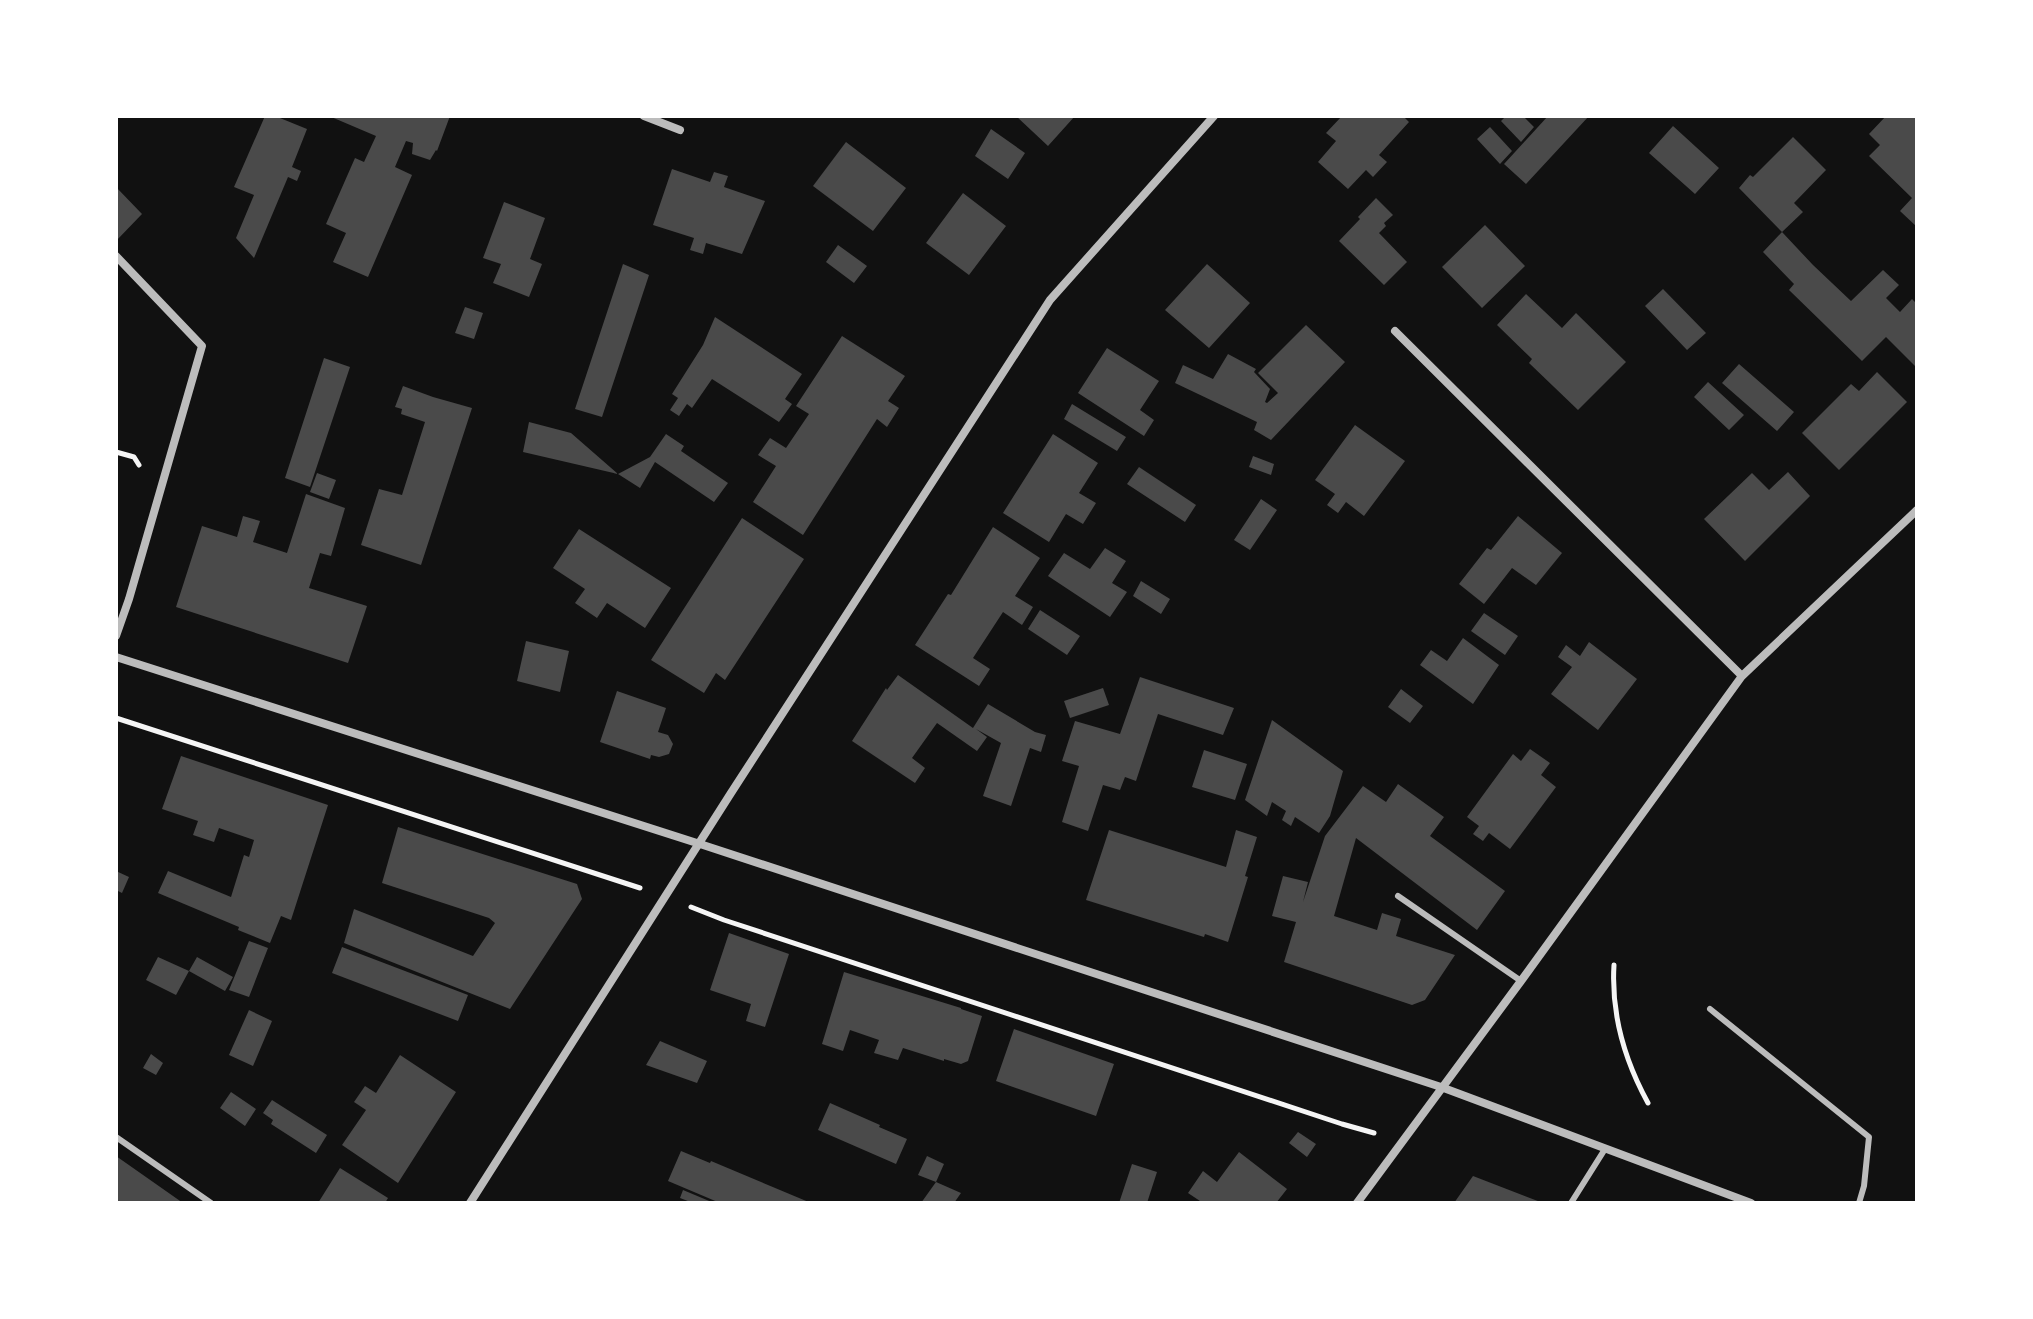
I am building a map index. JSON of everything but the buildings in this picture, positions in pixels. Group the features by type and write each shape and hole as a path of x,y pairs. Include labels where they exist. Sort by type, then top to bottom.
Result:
{"street":[{"path":"644,116 680,130"},
{"path":"470,1203 1050,300 1214,116"},
{"path":"116,256 202,346 116,636"},
{"path":"1395,331 1742,676"},
{"path":"1357,1203 1742,676 1917,510"},
{"path":"116,657 700,844 1441,1087 1751,1203"}],"lane":[{"path":"1398,896 1521,981"},
{"path":"1710,1009 1869,1137 1859,1203"},
{"path":"116,1137 211,1203"},
{"path":"1571,1203 1605,1149"}],"path":[{"path":"116,718 1374,1133"},
{"path":"1614,965 1615,1004 1624,1051 1648,1103"}]}
